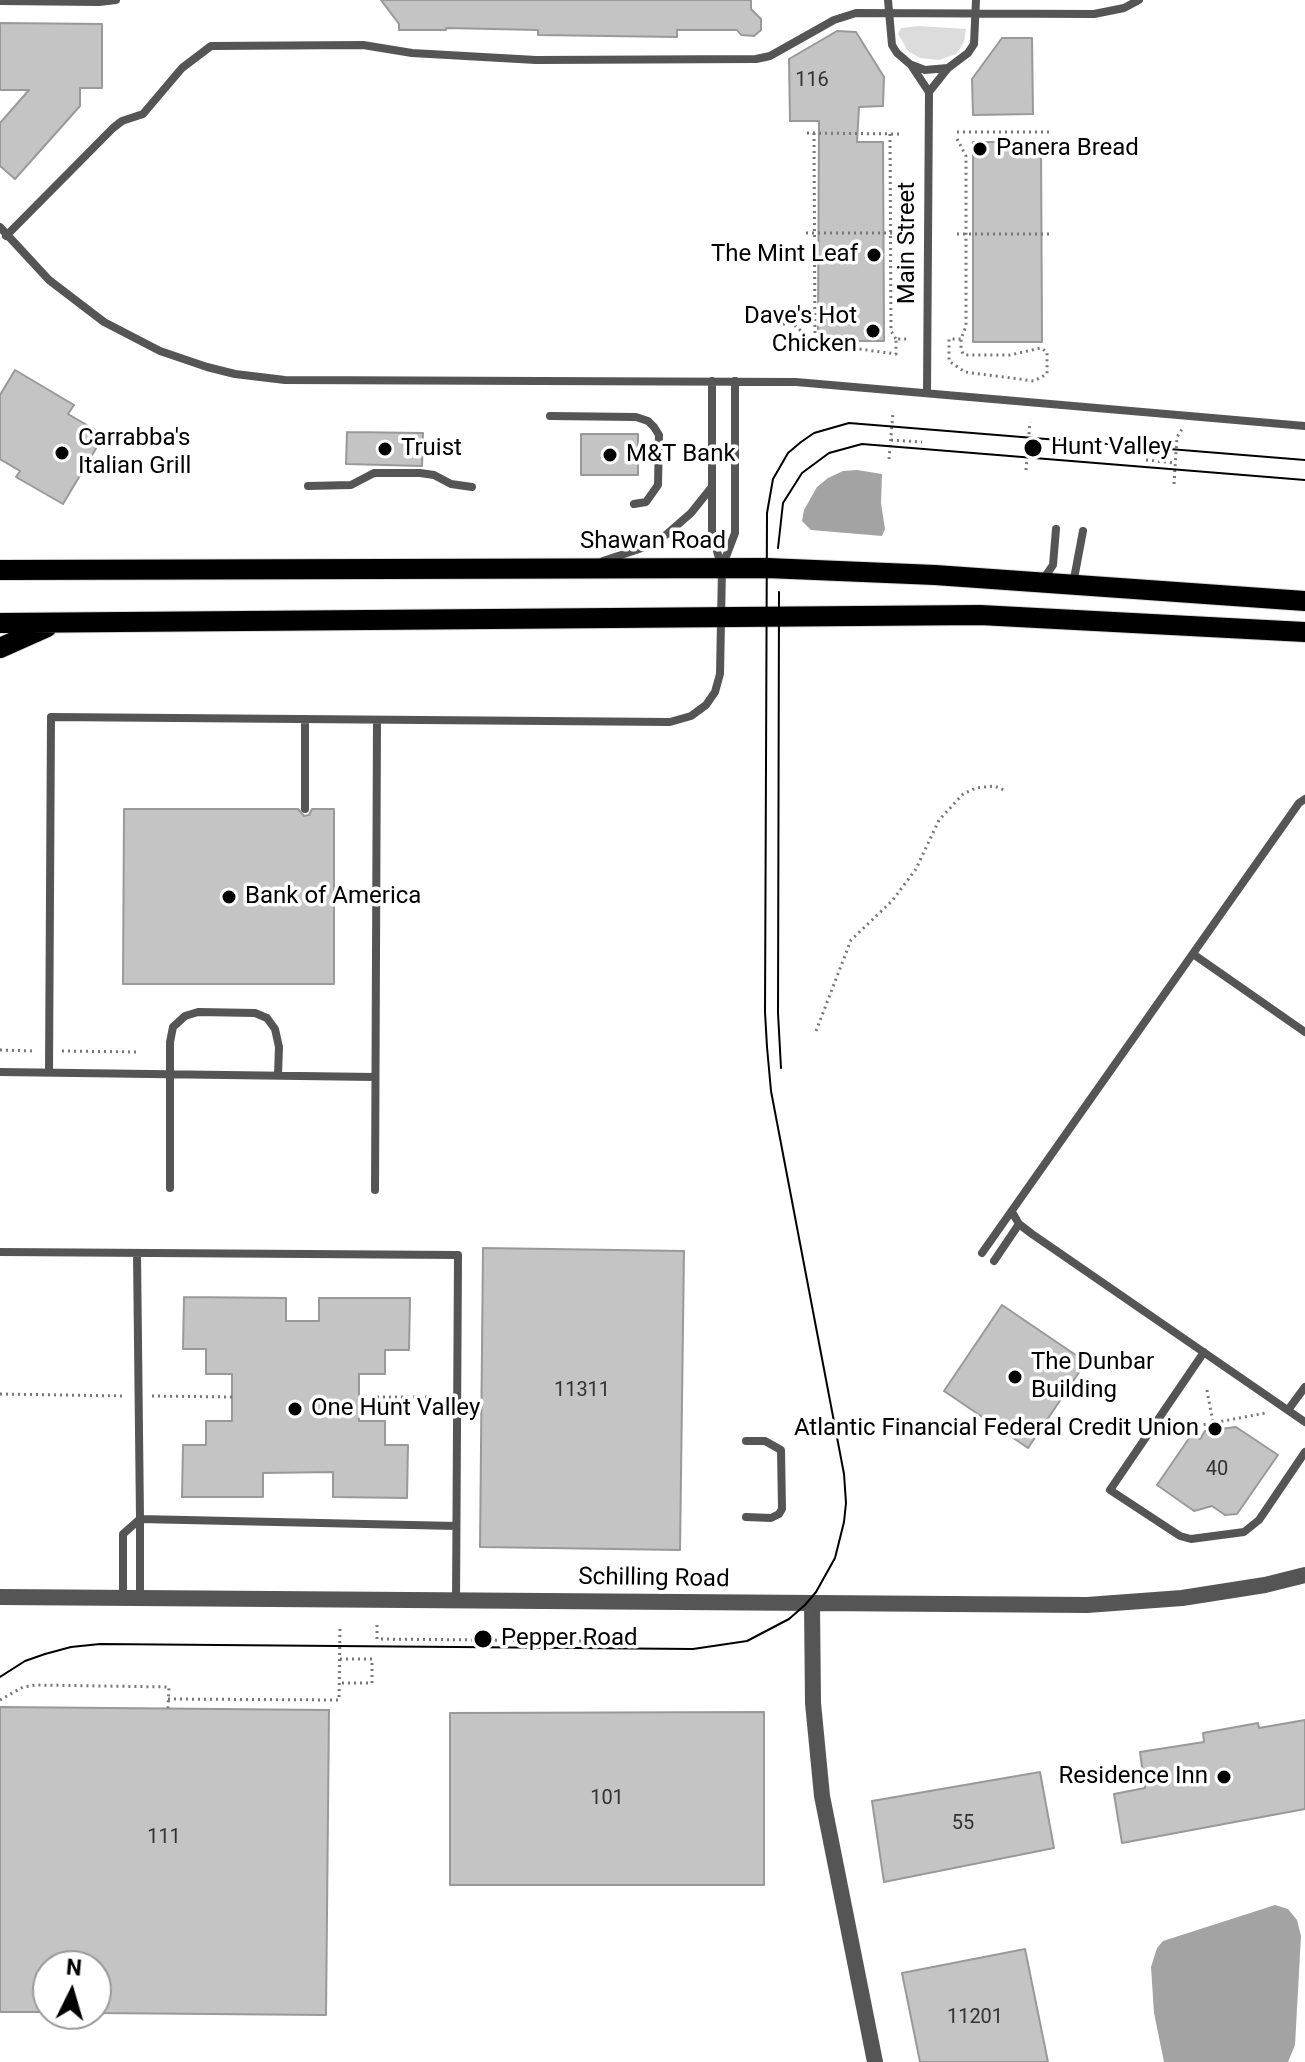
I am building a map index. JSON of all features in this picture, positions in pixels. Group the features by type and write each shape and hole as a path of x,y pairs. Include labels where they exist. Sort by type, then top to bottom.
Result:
{"main road":[{"name":"Shawan Road","path":"0,570 722,568 900,573 1305,601"},
{"path":"1068,618 1073,585"},
{"path":"0,623 980,615 1305,632"},
{"path":"0,648 57,623"}],"street":[{"name":"Schilling Road","path":"0,1597 1059,1606 1142,1602 1223,1592 1305,1575"},
{"path":"812,1605 813,1703 822,1796 875,2062"}],"lane":[{"path":"0,1 116,0"},
{"path":"888,0 892,45 911,65 929,92 948,68 968,53 974,44 976,0"},
{"path":"6,236 113,128 122,121 143,114 182,68 211,46 363,45 412,53 536,60 756,59 770,56 844,16 1094,14 1109,13 1139,0"},
{"path":"911,65 925,70 948,68"},
{"name":"Main Street","path":"927,393 929,92"},
{"path":"0,227 49,280 104,322 160,351 235,374 285,380 796,382 1305,426"},
{"path":"49,1072 51,717 670,722 691,716 706,705 715,692 720,674 722,568 712,534 712,381"},
{"path":"722,568 735,533 735,381"},
{"path":"550,416 636,417 654,427 659,435 658,485 646,502 634,504"},
{"path":"308,486 351,485 374,473 420,473 434,475 451,484 472,487"},
{"path":"577,568 651,545 691,513 712,488"},
{"path":"1042,582 1053,565 1056,529"},
{"path":"1073,585 1083,531"},
{"path":"305,719 305,809"},
{"path":"375,1190 377,720"},
{"path":"982,1253 1299,803 1305,799"},
{"path":"1193,954 1305,1032"},
{"path":"170,1188 169,1074 173,1027 185,1016 198,1012 255,1013 267,1018 275,1029 279,1047 278,1075"},
{"path":"0,1072 375,1077"},
{"path":"1012,1212 1019,1224 1305,1422"},
{"path":"994,1261 1019,1224"},
{"path":"0,1252 458,1255 456,1601"},
{"path":"132,1598 140,1519 137,1254"},
{"path":"1204,1352 1110,1490 1180,1536 1199,1540 1250,1529 1305,1452"},
{"path":"1288,1410 1305,1387"},
{"path":"746,1441 765,1441 781,1450 782,1509 771,1518 746,1517"},
{"path":"132,1598 123,1534 140,1519 456,1526"}],"path":[{"path":"957,132 1051,132"},
{"path":"807,133 899,134"},
{"path":"814,133 815,343"},
{"path":"783,324 793,324 815,343 896,354 896,339 891,331 890,134"},
{"path":"957,139 966,156 966,321 961,349 963,354 968,355 1020,355 1041,348 1047,352 1047,374 1034,381 965,372 949,361 949,339 961,339"},
{"path":"806,233 900,233"},
{"path":"957,234 1049,234"},
{"path":"957,321 966,321"},
{"path":"896,339 907,339"},
{"path":"889,459 893,413"},
{"path":"1174,484 1177,437 1188,416"},
{"path":"1026,470 1030,422"},
{"path":"891,440 922,442"},
{"path":"1146,460 1175,463"},
{"path":"816,1031 851,940 892,901 916,869 939,820 963,794 976,788 994,786 1004,790"},
{"path":"0,1050 139,1052"},
{"path":"1207,1390 1213,1423"},
{"path":"0,1394 232,1397"},
{"path":"359,1397 430,1397"},
{"path":"1180,1429 1266,1413"},
{"path":"168,1699 339,1700 340,1625"},
{"path":"377,1625 377,1639 590,1641 590,1626"},
{"path":"339,1683 372,1683 372,1659 340,1659"},
{"path":"0,1700 23,1687 36,1685 169,1687 168,1708"}],"shaded area":[{"path":"901,28 966,29 964,42 956,54 939,60 920,58 908,51 898,34"},
{"path":"843,471 882,474 881,503 885,529 882,536 811,530 802,521 804,510 817,487"},
{"path":"1275,1905 1288,1909 1297,1920 1301,1936 1295,2045 1288,2062 1164,2062 1154,2013 1151,1967 1157,1948 1163,1941"}],"building":[{"path":"381,0 751,0 751,9 761,19 761,30 754,36 741,35 737,30 677,30 677,37 538,35 538,30 399,30 399,24"},
{"path":"0,23 102,24 102,88 80,88 80,106 15,179 0,166 0,123 29,90 0,90"},
{"path":"837,31 856,32 884,77 883,106 859,107 857,142 883,142 884,341 830,341 818,329 819,121 790,121 789,59"},
{"path":"1002,38 1032,38 1033,114 973,115 972,79"},
{"path":"973,142 1041,142 1042,342 973,342"},
{"path":"15,370 74,405 68,414 104,435 63,504 16,477 20,471 0,459 0,395"},
{"name":"Truist","path":"347,432 423,433 422,466 346,464"},
{"name":"M&T Bank","path":"581,434 638,434 638,475 581,475"},
{"name":"Bank of America","path":"124,809 298,809 304,816 309,815 312,809 334,809 334,984 123,984"},
{"path":"483,1248 684,1251 680,1550 480,1547"},
{"name":"One Hunt Valley","path":"184,1297 286,1298 286,1321 319,1321 319,1298 410,1298 409,1350 385,1350 385,1374 359,1374 359,1421 385,1421 385,1445 408,1445 407,1498 333,1497 333,1472 263,1473 263,1497 182,1497 183,1445 206,1445 206,1421 232,1421 232,1374 206,1374 206,1349 183,1349"},
{"name":"The Dunbar Building","path":"1002,1305 1086,1362 1028,1448 944,1391"},
{"path":"1236,1427 1278,1455 1237,1514 1225,1515 1212,1506 1194,1511 1157,1485 1192,1434 1200,1439 1205,1431"},
{"path":"0,1707 329,1710 326,2015 112,2013 112,1950 32,1950 32,2012 0,2012"},
{"path":"764,1712 764,1885 450,1885 450,1713"},
{"name":"Residence Inn","path":"1305,1720 1305,1809 1122,1843 1114,1794 1145,1788 1140,1752 1204,1742 1203,1733 1258,1723 1259,1728"},
{"path":"1040,1772 1054,1848 884,1882 872,1801"},
{"path":"1025,1949 1048,2062 920,2062 902,1973"}],"tram line":[{"path":"0,1677 25,1661 45,1654 100,1644 693,1649 747,1641 789,1619 805,1605 835,1558 846,1503 844,1474 771,1091 767,1047 767,513 773,479 788,453 801,442 814,433 849,423 1305,460"},
{"path":"778,548 783,503 802,473 829,453 862,444 1305,480"},
{"path":"779,592 778,1013 781,1068"}],"place":[{"name":"Panera Bread","path":"980,149"},
{"name":"The Mint Leaf","path":"874,255"},
{"name":"Dave's Hot Chicken","path":"873,331"},
{"name":"Hunt Valley","path":"1033,448"},
{"name":"Truist","path":"385,449"},
{"name":"Carrabba's Italian Grill","path":"62,453"},
{"name":"M&T Bank","path":"610,455"},
{"name":"Bank of America","path":"229,897"},
{"name":"The Dunbar Building","path":"1015,1377"},
{"name":"One Hunt Valley","path":"295,1409"},
{"name":"Atlantic Financial Federal Credit Union","path":"1215,1429"},
{"name":"Pepper Road","path":"483,1639"},
{"name":"Residence Inn","path":"1224,1777"}]}
